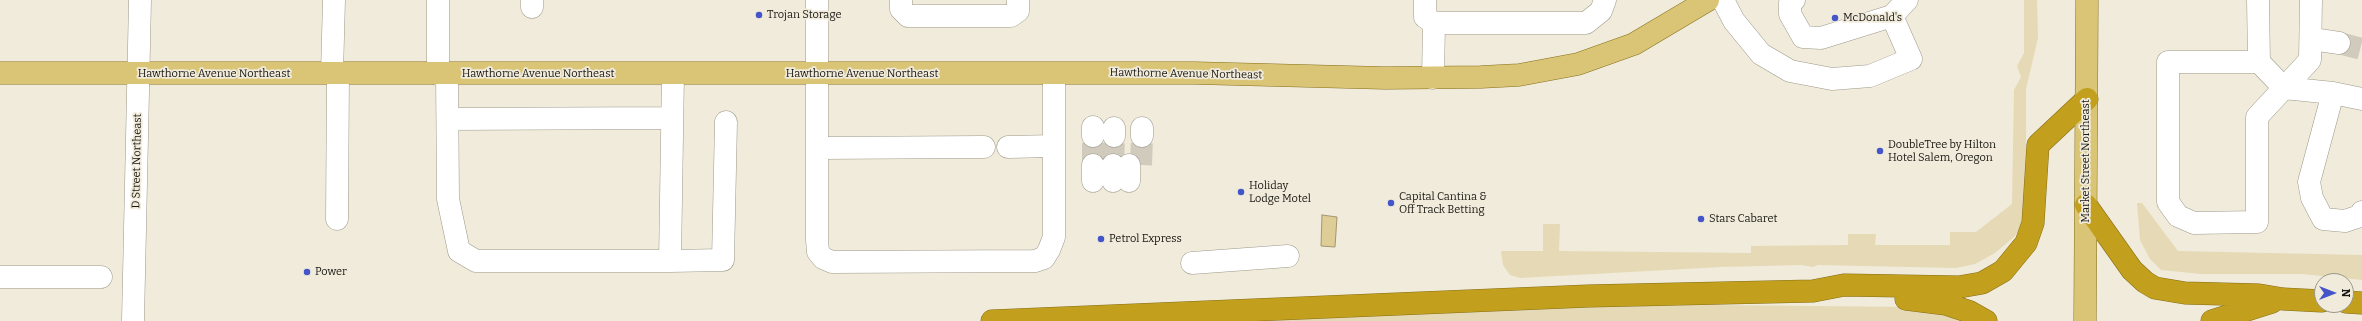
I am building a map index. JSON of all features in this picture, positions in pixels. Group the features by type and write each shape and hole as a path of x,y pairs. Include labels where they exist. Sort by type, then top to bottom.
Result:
{"highway":[{"path":"1813,291 1844,285 1960,287 1982,283 1993,278 2015,259 2026,243 2033,223 2038,145 2087,100"},
{"path":"2086,206 2132,270 2145,282 2155,288 2185,293 2258,295 2283,299 2314,301"},
{"path":"992,321 1588,296 1813,291 1847,296 1931,301 1970,312 1986,321"},
{"path":"2212,321 2283,299"}],"main road":[{"name":"Hawthorne Avenue Northeast","path":"0,73 1194,73 1433,78 1519,75 1578,64 1634,44 1708,0"},
{"name":"Market Street Northeast","path":"2085,321 2087,0"}],"street":[{"name":"D Street Northeast","path":"133,321 140,0"},
{"path":"334,0 337,218"},
{"path":"438,0 443,74 448,118 448,199 459,251 476,261 723,260 726,122"},
{"path":"816,0 817,240 818,252 823,258 832,262 1035,261 1044,258 1049,250 1054,236 1054,74"},
{"path":"901,0 901,9 908,16 1011,16 1018,11 1018,0"},
{"path":"1425,0 1424,17 1434,23 1586,23 1601,11 1605,0"},
{"path":"1723,0 1734,21 1761,54 1790,71 1807,76 1832,79 1853,78 1876,74 1911,59 1892,16"},
{"path":"1794,0 1790,3 1790,14 1803,37 1821,38 1892,16 1908,0"},
{"path":"2258,0 2258,62 2284,88 2333,93 2362,99"},
{"path":"2258,62 2168,62 2168,202 2178,216 2194,223 2257,222 2256,117 2310,60 2312,39 2311,0"},
{"path":"1433,78 1434,23"},
{"path":"2312,39 2339,43"},
{"path":"670,261 673,74"},
{"path":"2333,93 2309,182 2312,198 2323,219 2345,221 2360,216 2362,212"},
{"path":"448,118 672,118"},
{"path":"1008,147 1054,146"},
{"path":"817,148 984,147"},
{"path":"1192,263 1288,256"},
{"path":"0,277 101,277"}],"shaded area":[{"path":"2024,0 2037,0 2038,38 2026,89 2026,203 2023,221 2015,236 1995,253 1975,264 1956,268 1818,265 1813,267 1801,265 1721,267 1520,278 1510,275 1503,265 1501,251 1543,251 1543,224 1560,224 1559,251 1751,253 1751,246 1848,245 1848,234 1876,234 1875,245 1950,245 1950,232 1976,232 2012,204 2014,90 2021,77 2017,66 2024,53"},
{"path":"2137,203 2142,203 2178,251 2362,255 2362,280 2354,279 2354,273 2314,273 2314,275 2201,274 2161,270 2150,259 2140,240"},
{"path":"1322,215 1337,217 1335,247 1321,246"},
{"path":"1712,305 1910,307 1969,321 1258,321 1581,307"}],"tunnel":[{"path":"2339,43 2362,49"},
{"path":"1093,136 1093,165"},
{"path":"1113,165 1114,136"},
{"path":"1141,165 1142,136"}],"place":[{"name":"Trojan Storage","path":"759,15"},
{"name":"McDonald's","path":"1835,18"},
{"name":"DoubleTree by Hilton Hotel Salem, Oregon","path":"1880,151"},
{"name":"Holiday Lodge Motel","path":"1241,192"},
{"name":"Capital Cantina & Off Track Betting","path":"1391,203"},
{"name":"Stars Cabaret","path":"1701,219"},
{"name":"Petrol Express","path":"1101,239"},
{"name":"Power","path":"307,272"}]}
